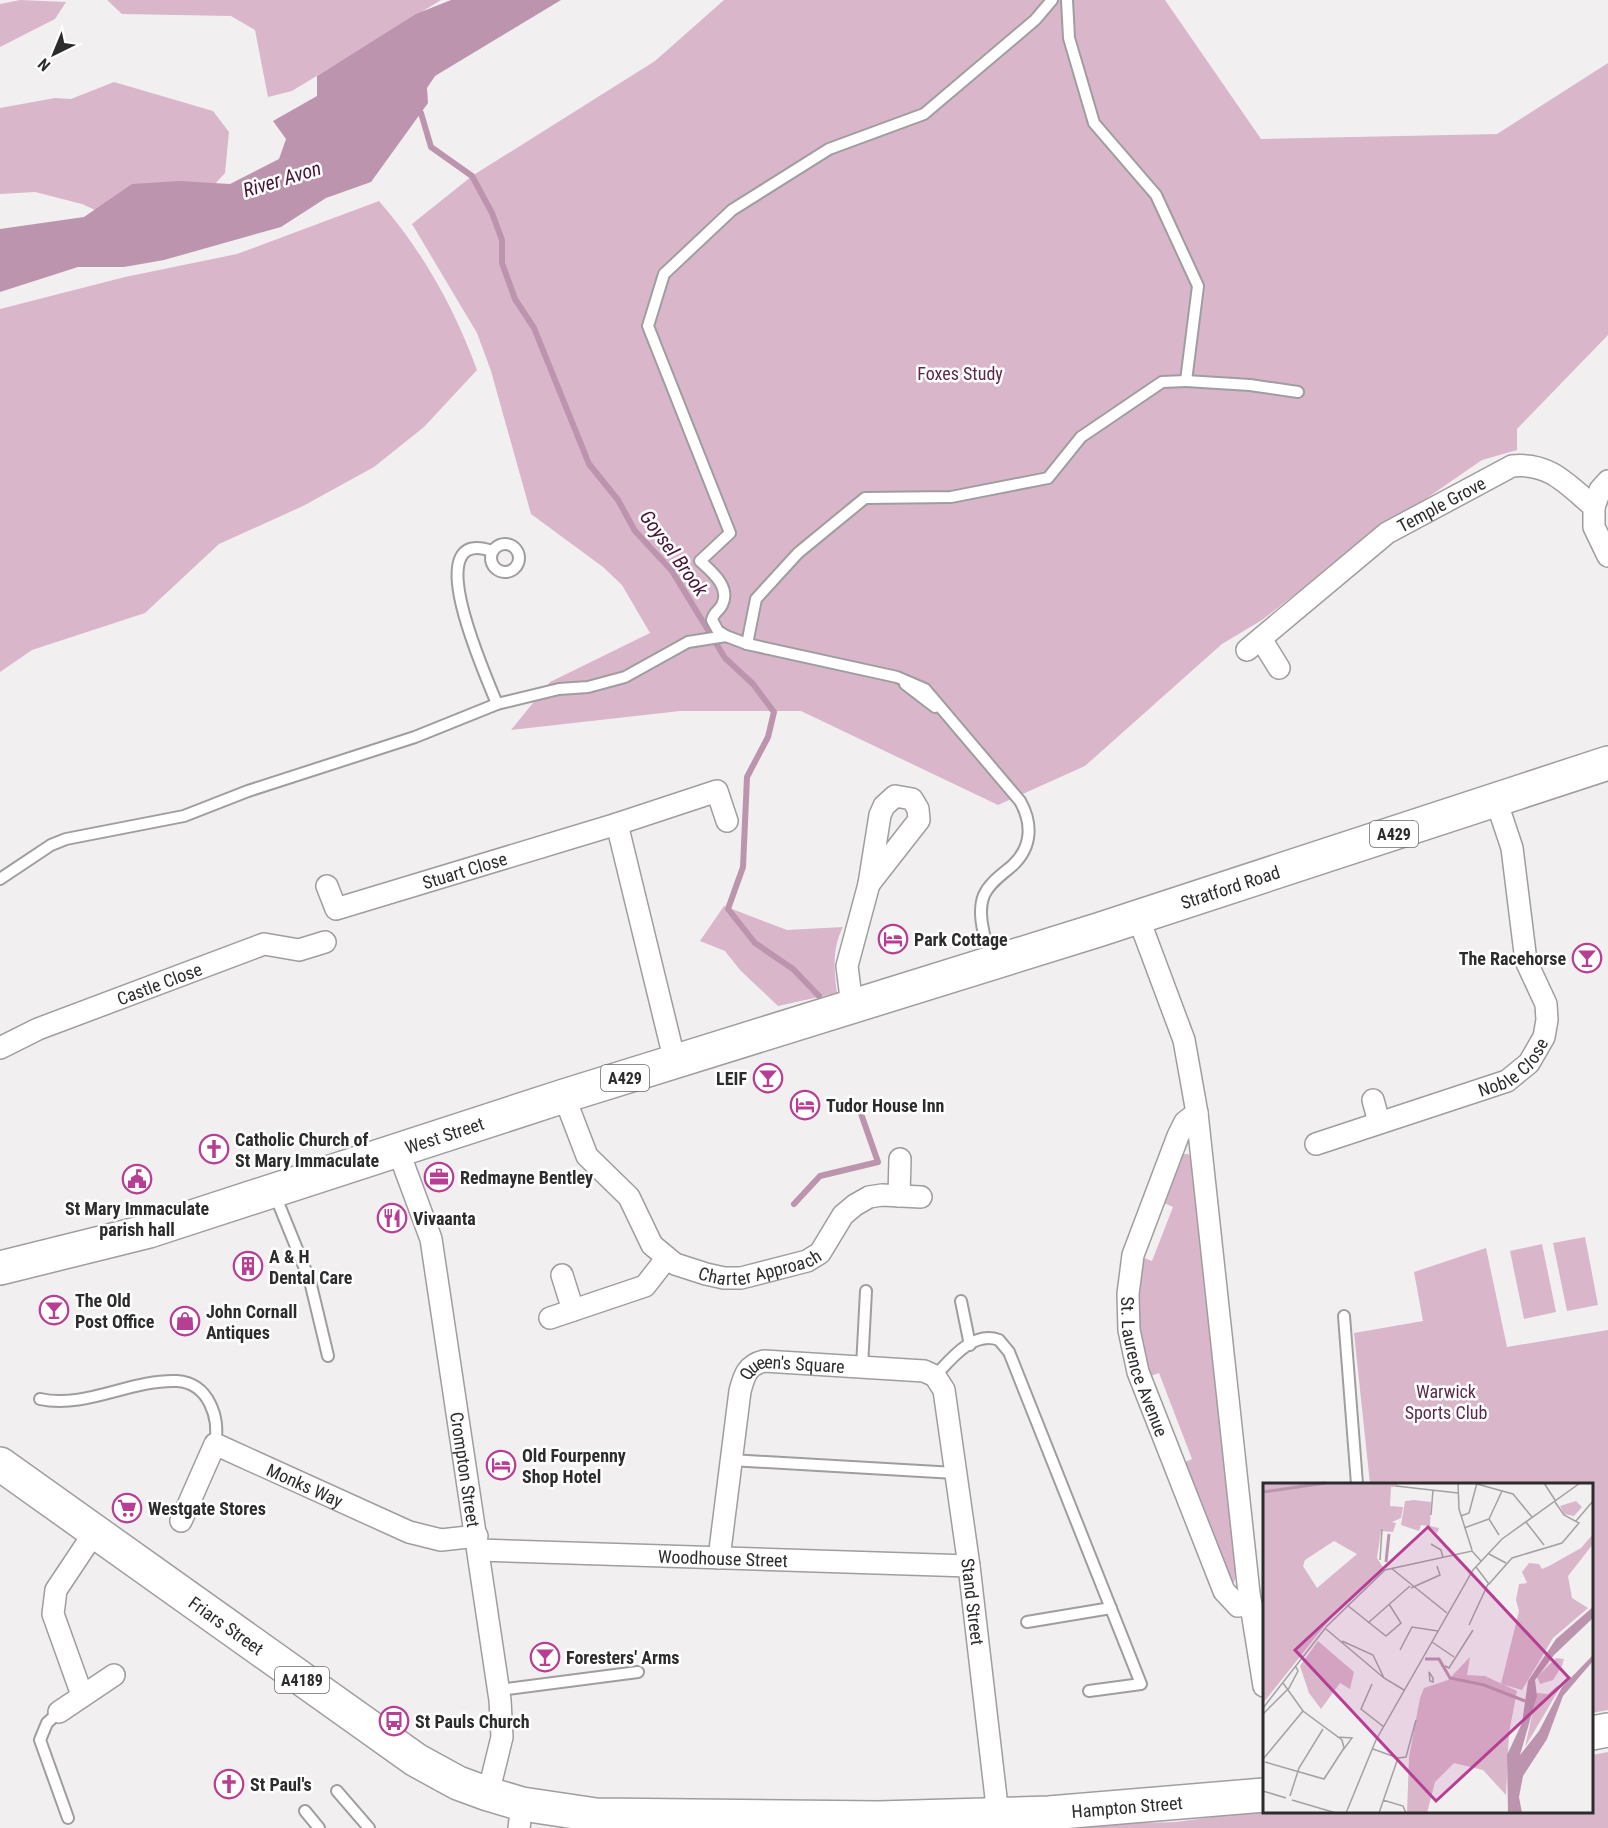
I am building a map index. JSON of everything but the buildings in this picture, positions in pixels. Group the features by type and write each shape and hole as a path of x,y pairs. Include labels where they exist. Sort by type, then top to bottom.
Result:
{"main road":[{"name":"Stratford Road","path":"852,1006 1138,917 1608,763"},
{"name":"West Street","path":"0,1268 133,1236 564,1096 852,1006"},
{"name":"Friars Street","path":"0,1464 96,1530 394,1745 436,1772 488,1794"},
{"path":"1593,1733 1608,1730"},
{"name":"Hampton Street","path":"488,1794 520,1816 879,1818 1049,1813 1263,1795"}],"street":[{"name":"Temple Grove","path":"1279,668 1254,645 1387,533 1512,466 1534,466 1553,472 1593,507"},
{"path":"1608,481 1600,490 1593,507 1594,527 1608,556"},
{"name":"Stuart Close","path":"327,886 336,909 617,825 717,791 727,821"},
{"name":"Noble Close","path":"1316,1144 1507,1081 1529,1063 1544,1037 1547,1020 1546,1004 1526,961 1512,848 1496,800"},
{"path":"617,825 675,1062"},
{"path":"852,1006 847,966 869,884"},
{"path":"1138,917 1184,1041 1197,1113 1251,1604 1263,1680"},
{"name":"Castle Close","path":"0,1048 38,1029 264,944 299,950 325,942"},
{"path":"550,1318 645,1286 666,1259 652,1245 629,1197 587,1156 564,1096"},
{"path":"1373,1100 1380,1122"},
{"name":"St. Laurence Avenue","path":"1197,1113 1185,1122 1178,1136 1133,1255 1128,1294 1129,1330 1138,1372 1224,1591 1238,1606 1251,1604"},
{"name":"Crompton Street","path":"398,1150 431,1239 499,1690 502,1737 488,1794"},
{"path":"899,1196 900,1160"},
{"name":"Charter Approach","path":"666,1259 724,1278 755,1276 814,1258 828,1243 843,1215 869,1197 921,1197"},
{"path":"562,1275 573,1310"},
{"name":"Queen's Square","path":"719,1558 740,1391 747,1370 754,1363 764,1360 924,1371 939,1383"},
{"name":"Stand Street","path":"939,1383 969,1566 998,1815"},
{"path":"181,1521 215,1444"},
{"name":"Monks Way","path":"215,1444 409,1532 441,1540 478,1543"},
{"path":"82,1695 54,1614 53,1601 56,1590 96,1530"},
{"name":"Woodhouse Street","path":"478,1543 719,1558 969,1566"},
{"path":"59,1712 114,1675"}],"lane":[{"path":"993,962 982,926 982,901 990,885 1016,862 1029,838 1031,825 1020,801 925,689 897,677 747,644 718,631 712,620 723,602 722,585 720,579 700,561 730,533 648,326 664,274 732,210 830,149 924,114 1035,20 1052,0"},
{"path":"1067,0 1069,38 1094,123 1156,195 1198,286 1186,381"},
{"path":"747,644 756,599 798,553 865,498 951,497 1048,478 1081,437 1162,382 1186,381 1250,385 1298,392"},
{"path":"492,551 479,547 468,551 457,564 456,575 459,598 497,704"},
{"path":"0,879 51,845 66,839 184,816 248,790 415,737 497,704 559,689 588,687 625,677 688,642 705,637 726,636"},
{"path":"273,1191 310,1281 328,1356"},
{"path":"862,1367 866,1291"},
{"path":"961,1301 970,1345"},
{"path":"1344,1316 1356,1483"},
{"path":"939,1383 961,1348 994,1338 1009,1352 1141,1684 1089,1691"},
{"path":"40,1399 61,1401 155,1384 181,1382 201,1393 212,1406 217,1428 215,1444"},
{"path":"731,1460 955,1473"},
{"path":"1027,1622 1111,1608"},
{"path":"499,1690 638,1672"},
{"path":"59,1712 47,1723 40,1740 68,1818"},
{"path":"337,1791 369,1828"},
{"path":"305,1812 319,1828"}],"green space":[{"path":"20,0 66,2 55,19 0,47 0,4"},
{"path":"107,0 441,0 292,91 268,97 255,30 231,16 122,14"},
{"name":"Foxes Study","path":"724,0 1165,0 1261,139 1497,134 1608,63 1608,335 1517,429 1517,450 1482,460 1366,540 1262,620 1222,644 1085,766 998,805 801,711 680,711 511,730 550,682 650,633 622,585 603,567 531,514 491,371 477,333 412,224 472,176 655,61"},
{"path":"114,82 213,111 229,132 225,173 203,197 108,216 82,204 35,192 0,194 0,108 55,98 71,99"},
{"path":"379,201 395,220 436,281 477,370 424,427 374,467 303,506 219,544 145,613 32,650 0,672 0,309 125,277 237,254"},
{"path":"724,906 787,930 843,927 835,951 837,993 778,1006 740,970 725,951 700,941"},
{"path":"1181,1154 1188,1154 1193,1159 1237,1574 1234,1582 1227,1583 1178,1465 1192,1459 1159,1373 1145,1378 1133,1329 1139,1256 1152,1261 1173,1207 1160,1201"},
{"path":"1585,1237 1598,1305 1567,1311 1553,1243"},
{"path":"1542,1244 1556,1312 1524,1319 1510,1251"},
{"name":"Warwick Sports Club","path":"1486,1248 1507,1347 1608,1330 1608,1710 1593,1713 1593,1483 1370,1483 1354,1333 1423,1321 1414,1272"},
{"path":"1608,1752 1608,1828 971,1828 1176,1822 1263,1810 1263,1813 1593,1813 1593,1755"}],"water":[{"name":"River Avon","path":"451,0 561,0 435,76 427,88 428,103 371,182 326,198 281,227 164,260 124,267 78,267 0,292 0,229 84,217 132,184 179,181 230,184 279,159 286,139 273,121 317,96 317,76 416,14"}],"waterway":[{"name":"Goysel Brook","path":"421,113 431,147 472,176 492,213 502,240 502,263 515,299 534,328 589,464 618,500 635,531 672,571 725,658 753,684 774,712 768,737 747,777 743,867 728,909 755,943 793,969 819,996"},
{"path":"794,1204 820,1176 878,1162 859,1108"}],"place":[{"name":"Park Cottage","path":"893,939"},
{"name":"The Racehorse","path":"1587,958"},
{"name":"LEIF","path":"768,1078"},
{"name":"Tudor House Inn","path":"805,1105"},
{"name":"Catholic Church of St Mary Immaculate","path":"214,1149"},
{"name":"Redmayne Bentley","path":"439,1177"},
{"name":"St Mary Immaculate parish hall","path":"137,1179"},
{"name":"Vivaanta","path":"392,1218"},
{"name":"A & H Dental Care","path":"248,1266"},
{"name":"The Old Post Office","path":"54,1310"},
{"name":"John Cornall Antiques","path":"185,1321"},
{"name":"Old Fourpenny Shop Hotel","path":"501,1465"},
{"name":"Westgate Stores","path":"127,1508"},
{"name":"Foresters' Arms","path":"545,1657"},
{"name":"St Pauls Church","path":"394,1721"},
{"name":"St Paul's","path":"229,1784"}]}
